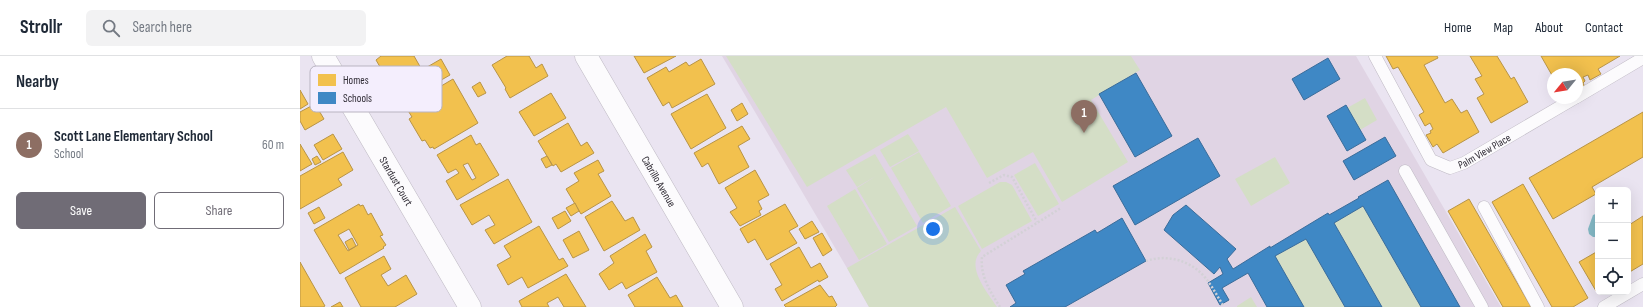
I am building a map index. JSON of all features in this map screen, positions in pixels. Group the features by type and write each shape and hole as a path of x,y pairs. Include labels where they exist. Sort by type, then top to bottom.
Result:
{"street":[{"name":"Stardust Court","path":"323,56 329,66"},
{"name":"Cabrillo Avenue","path":"586,56 732,307"},
{"name":"Stardust Court","path":"356,112 470,307"}],"lane":[{"name":"Palm View Place","path":"1375,56 1431,160 1450,168 1464,163 1564,104"},
{"name":"Palm View Place","path":"1583,93 1643,58"},
{"path":"1405,170 1482,307"},
{"path":"1484,208 1538,307"},
{"path":"1604,307 1643,284"}],"path":[{"path":"989,183 1004,175 1012,178 1037,222"},
{"path":"1000,307 985,280 981,268 982,257 1061,208"},
{"path":"1146,260 1162,258 1182,261 1203,275 1224,307"}],"shaded area":[{"path":"722,56 1356,56 1501,307 869,307"}],"green space":[{"path":"726,56 1131,56 1140,70 1091,100 1128,162 1062,202 1033,152 987,178 946,107 807,187"},
{"path":"1365,98 1377,120 1360,130 1347,108"},
{"path":"908,134 919,151 890,167 880,150"},
{"path":"919,152 951,206 923,223 891,168"},
{"path":"875,154 917,226 889,242 857,188 876,176 857,187 846,170"},
{"path":"1275,157 1290,183 1251,206 1235,179"},
{"path":"1035,163 1059,204 1038,216 1014,175"},
{"path":"1000,182 1006,182 1012,185 1032,221 982,249 958,206"},
{"path":"855,189 887,244 859,260 827,206"},
{"path":"1363,206 1421,307 1382,307 1334,223"},
{"path":"955,207 981,251 977,257 975,265 977,272 984,287 997,307 869,307 847,268"},
{"path":"1306,239 1345,307 1304,307 1275,256"},
{"path":"1251,297 1257,307 1237,307 1237,306"}],"water":[{"path":"1595,214 1595,237 1589,234 1588,229 1593,215"}],"building: Homes":[{"path":"381,56 414,56 420,66 380,66 376,60"},
{"path":"507,56 529,56 536,68 542,64 548,76 510,98 505,89 506,88 492,65"},
{"path":"634,56 676,56 644,73"},
{"path":"1386,56 1437,56 1438,58 1424,65 1445,103 1452,99 1461,113 1467,110 1479,132 1443,153 1437,144 1433,147 1426,135 1431,133 1430,131 1433,129 1430,123 1425,126 1419,115 1424,112 1398,67 1393,69"},
{"path":"1470,56 1497,56 1511,79 1514,77 1528,102 1491,123 1477,98 1484,94 1475,79 1482,76"},
{"path":"1541,56 1620,56 1598,69 1601,74 1590,80 1588,75 1583,77 1583,68 1548,68"},
{"path":"441,59 450,75 442,80 442,66 429,66"},
{"path":"701,59 715,84 672,108 669,102 663,106 647,78 666,67 669,72 686,62 689,66"},
{"path":"453,79 478,123 434,149 433,147 430,148 425,140 422,141 409,119 412,117 409,112 442,112 442,86"},
{"path":"480,82 486,93 478,97 472,87"},
{"path":"300,90 308,104 300,109"},
{"path":"551,93 566,118 534,136 519,112"},
{"path":"707,94 726,128 691,149 671,114"},
{"path":"742,103 748,114 737,121 731,110"},
{"path":"310,107 310,112 320,112 324,119 305,130 300,121 300,112"},
{"path":"1643,112 1643,157 1592,187 1595,195 1553,219 1529,178"},
{"path":"568,123 581,146 587,142 594,153 561,172 556,164 553,166 538,141"},
{"path":"742,126 750,139 738,146 749,167 719,184 708,163 702,167 694,153"},
{"path":"333,134 342,149 323,160 314,145"},
{"path":"471,135 476,145 480,143 499,175 457,200 446,181 459,173 456,169 448,173 437,155","holes":["468,163 476,178 472,180 463,165"]},
{"path":"300,144 312,164 300,171"},
{"path":"343,152 353,170 338,179 342,185 300,209 300,176"},
{"path":"317,156 321,162 315,165 312,159"},
{"path":"547,156 552,165 546,168 541,159"},
{"path":"598,160 604,171 598,174 611,196 581,214 566,189 579,181 574,173"},
{"path":"755,170 769,195 758,201 762,209 759,211 761,215 740,226 730,212 737,208 725,188"},
{"path":"508,179 532,222 494,244 485,230 495,225 489,215 472,225 460,205"},
{"path":"1523,184 1588,298 1573,307 1552,307 1492,202"},
{"path":"1469,199 1531,307 1503,307 1448,211"},
{"path":"612,201 625,221 633,217 640,230 604,251 585,217"},
{"path":"575,203 579,211 571,216 566,208"},
{"path":"359,204 360,206 363,205 368,215 371,213 383,235 380,236 386,245 383,247 384,248 340,274 314,230","holes":["349,229 358,245 348,251 338,235"]},
{"path":"785,204 798,226 789,231 797,243 767,260 755,239 748,243 740,229"},
{"path":"319,207 325,218 314,224 308,213"},
{"path":"565,211 571,221 558,229 552,218"},
{"path":"1643,216 1643,264 1631,271 1631,259 1631,224"},
{"path":"812,221 819,232 805,239 799,229"},
{"path":"539,226 559,260 563,258 568,266 528,288 522,277 508,285 497,265 511,257 504,246"},
{"path":"579,231 589,250 573,258 563,240"},
{"path":"822,233 832,250 823,256 813,238"},
{"path":"645,234 652,247 646,251 657,272 626,289 622,282 609,290 599,274 614,263 610,256"},
{"path":"352,238 356,246 349,250 345,242"},
{"path":"799,247 811,268 820,263 828,277 819,282 818,280 782,301 775,289 782,285 770,264"},
{"path":"1595,253 1595,289 1579,262"},
{"path":"384,256 391,269 381,275 388,286 406,275 417,294 395,307 361,307 345,278"},
{"path":"300,262 325,306 300,307"},
{"path":"566,274 586,307 564,307 558,297 547,303 549,307 522,307 519,301"},
{"path":"657,277 670,298 676,295 683,307 635,307 628,295"},
{"path":"820,285 829,297 832,296 837,305 835,307 786,307 784,305"},
{"path":"340,302 343,307 331,307"}],"building: Schools":[{"path":"1328,58 1340,79 1304,100 1292,79"},
{"path":"1136,73 1172,136 1135,157 1099,94"},
{"path":"1346,105 1366,140 1347,151 1327,116"},
{"path":"1385,137 1396,156 1354,180 1343,161"},
{"path":"1198,138 1220,176 1135,225 1113,186"},
{"path":"1388,180 1460,307 1421,307 1363,206 1334,223 1382,307 1345,307 1306,239 1275,256 1304,307 1267,307 1248,273 1222,288 1229,300 1220,305 1208,283 1223,274 1220,267 1214,274 1164,230 1173,215 1186,205 1236,249 1227,259 1233,269 1270,246 1270,248 1328,213 1329,215"},
{"path":"1122,218 1146,261 1065,307 1010,307 1016,303 1006,285 1025,274 1023,271 1095,230 1097,233"}],"place":[{"name":"Scott Lane Elementary School","path":"1084,133"}]}
